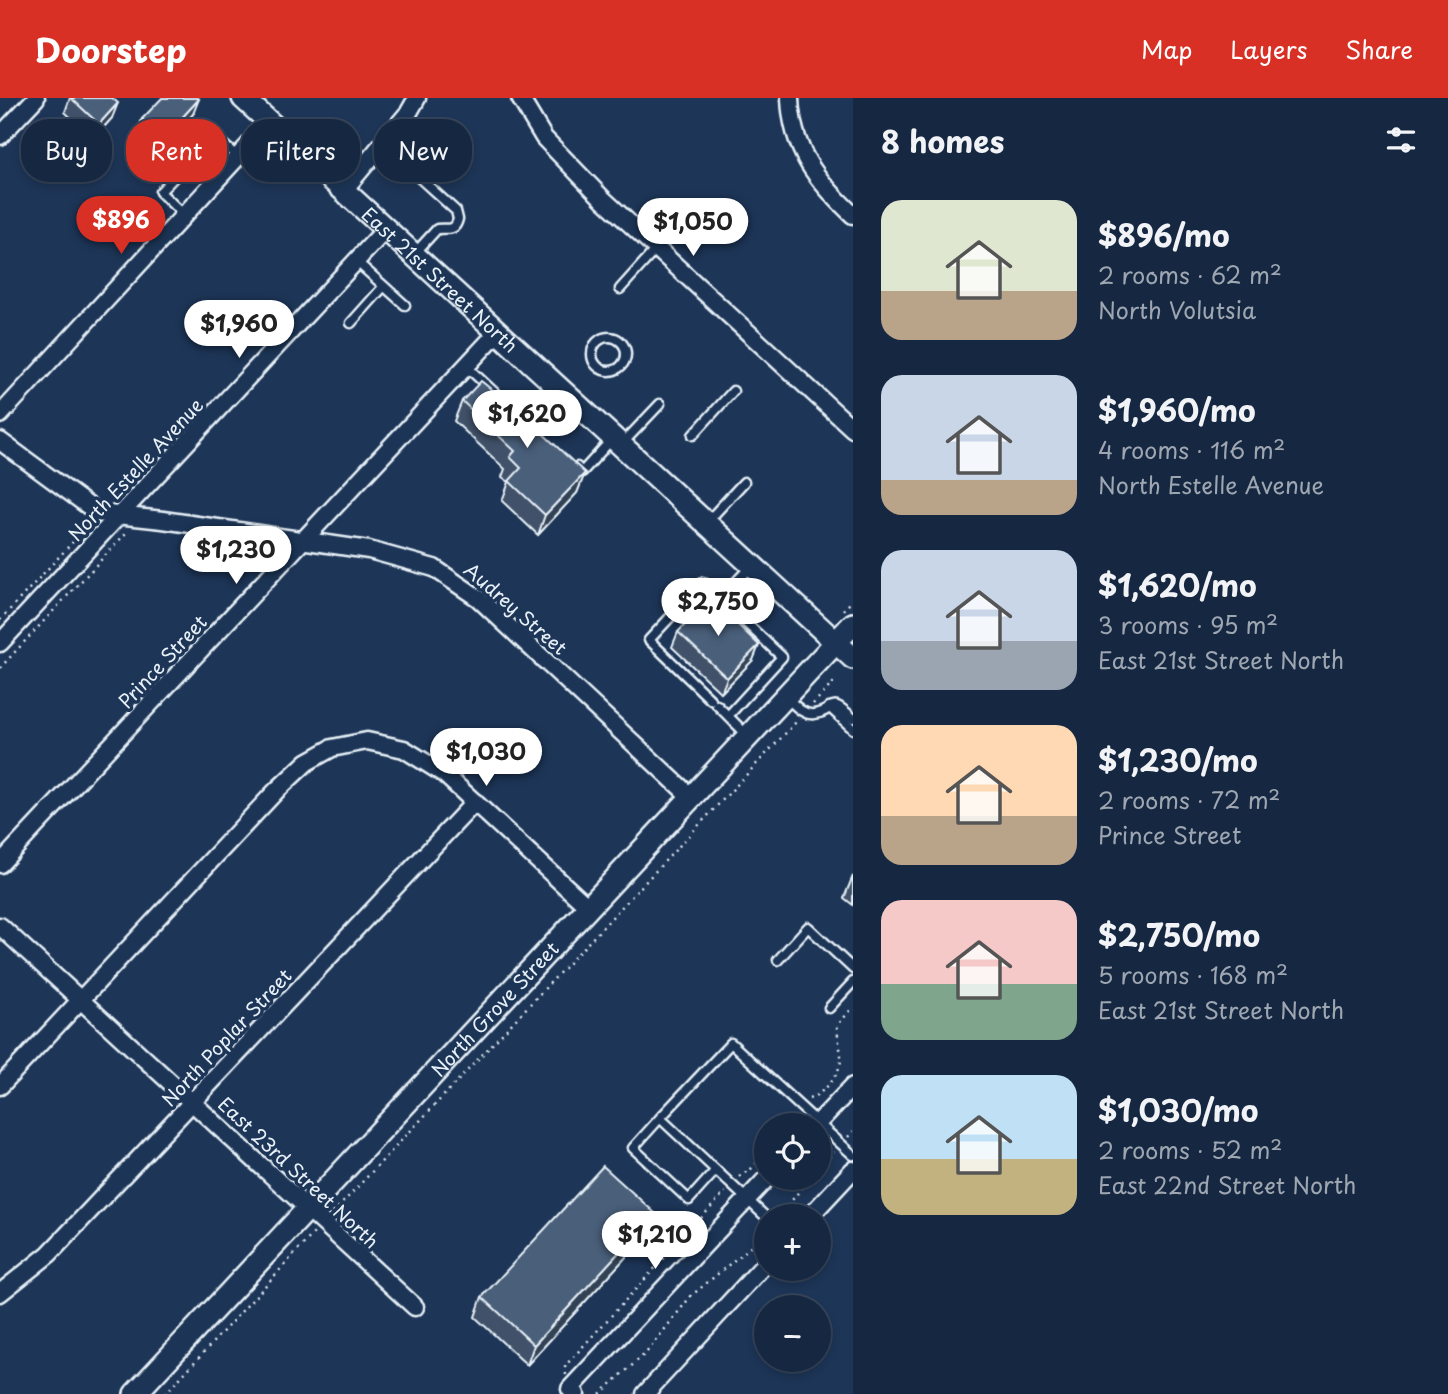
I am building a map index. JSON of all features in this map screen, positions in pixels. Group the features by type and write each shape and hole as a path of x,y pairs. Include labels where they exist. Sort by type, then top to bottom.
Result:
{"street":[{"path":"0,136 36,98"},
{"name":"East 21st Street North","path":"243,98 266,119"},
{"path":"403,119 416,98"},
{"path":"520,98 544,138 603,199 853,429"},
{"path":"790,98 793,128 805,159 831,194 853,215"},
{"path":"3,406 241,154"},
{"path":"343,191 374,154"},
{"name":"East 21st Street North","path":"333,182 853,658"},
{"name":"North Estelle Avenue","path":"0,643 385,230"},
{"name":"Prince Street","path":"0,864 498,332"},
{"name":"Audrey Street","path":"0,441 98,513 369,550 434,568 454,580 517,634 692,798"},
{"name":"North Grove Street","path":"135,1394 316,1216 590,909 836,642 847,618"},
{"path":"0,1086 276,791 307,762 332,748 367,741 404,749 444,774 590,909"},
{"name":"North Poplar Street","path":"0,1293 50,1254 475,802"},
{"name":"East 23rd Street North","path":"0,926 415,1307"},
{"path":"827,1113 853,1086"},
{"path":"821,1204 853,1170"},
{"path":"569,1390 756,1190"},
{"path":"645,1394 754,1276"}],"lane":[{"path":"184,215 160,192 213,136 238,157"},
{"path":"414,256 437,229 450,230 457,224 458,219 456,211 424,182"},
{"path":"620,289 656,248"},
{"path":"356,261 405,305"},
{"path":"351,323 384,286"},
{"path":"603,338 614,338 625,350 625,361 617,370 601,370 593,362 592,351 603,338"},
{"path":"466,366 505,402"},
{"path":"693,435 733,391"},
{"path":"573,463 582,472 660,404"},
{"path":"706,523 744,482"},
{"path":"721,598 752,565"},
{"path":"728,716 782,657 703,582 649,640 749,737"},
{"path":"786,697 804,713 814,715 829,707 840,706 853,718"},
{"path":"829,707 853,729"},
{"path":"778,960 808,927 853,969"},
{"path":"829,1008 853,982"},
{"path":"716,1170 689,1200 633,1149 731,1043 807,1113"},
{"path":"660,1118 754,1206"},
{"path":"831,1136 853,1155"}],"path":[{"path":"0,668 127,532"},
{"path":"847,618 853,600"},
{"path":"165,1394 316,1216 835,681"},
{"path":"802,1108 805,1101 816,1096 835,1076 842,1058 837,1026 853,1007"},
{"path":"569,1390 565,1366 754,1164"},
{"path":"789,1204 800,1190"},
{"path":"600,1394 646,1353 691,1296 754,1244"}],"building":[{"path":"71,98 112,98 118,103 104,119 94,119"},
{"path":"162,98 199,99 181,119 142,119"},
{"path":"481,381 520,412 585,473 545,515 509,481 521,468 510,457 515,451 462,401"},
{"path":"710,598 759,645 727,678 678,632"},
{"path":"603,1166 655,1213 534,1345 482,1297"}]}
